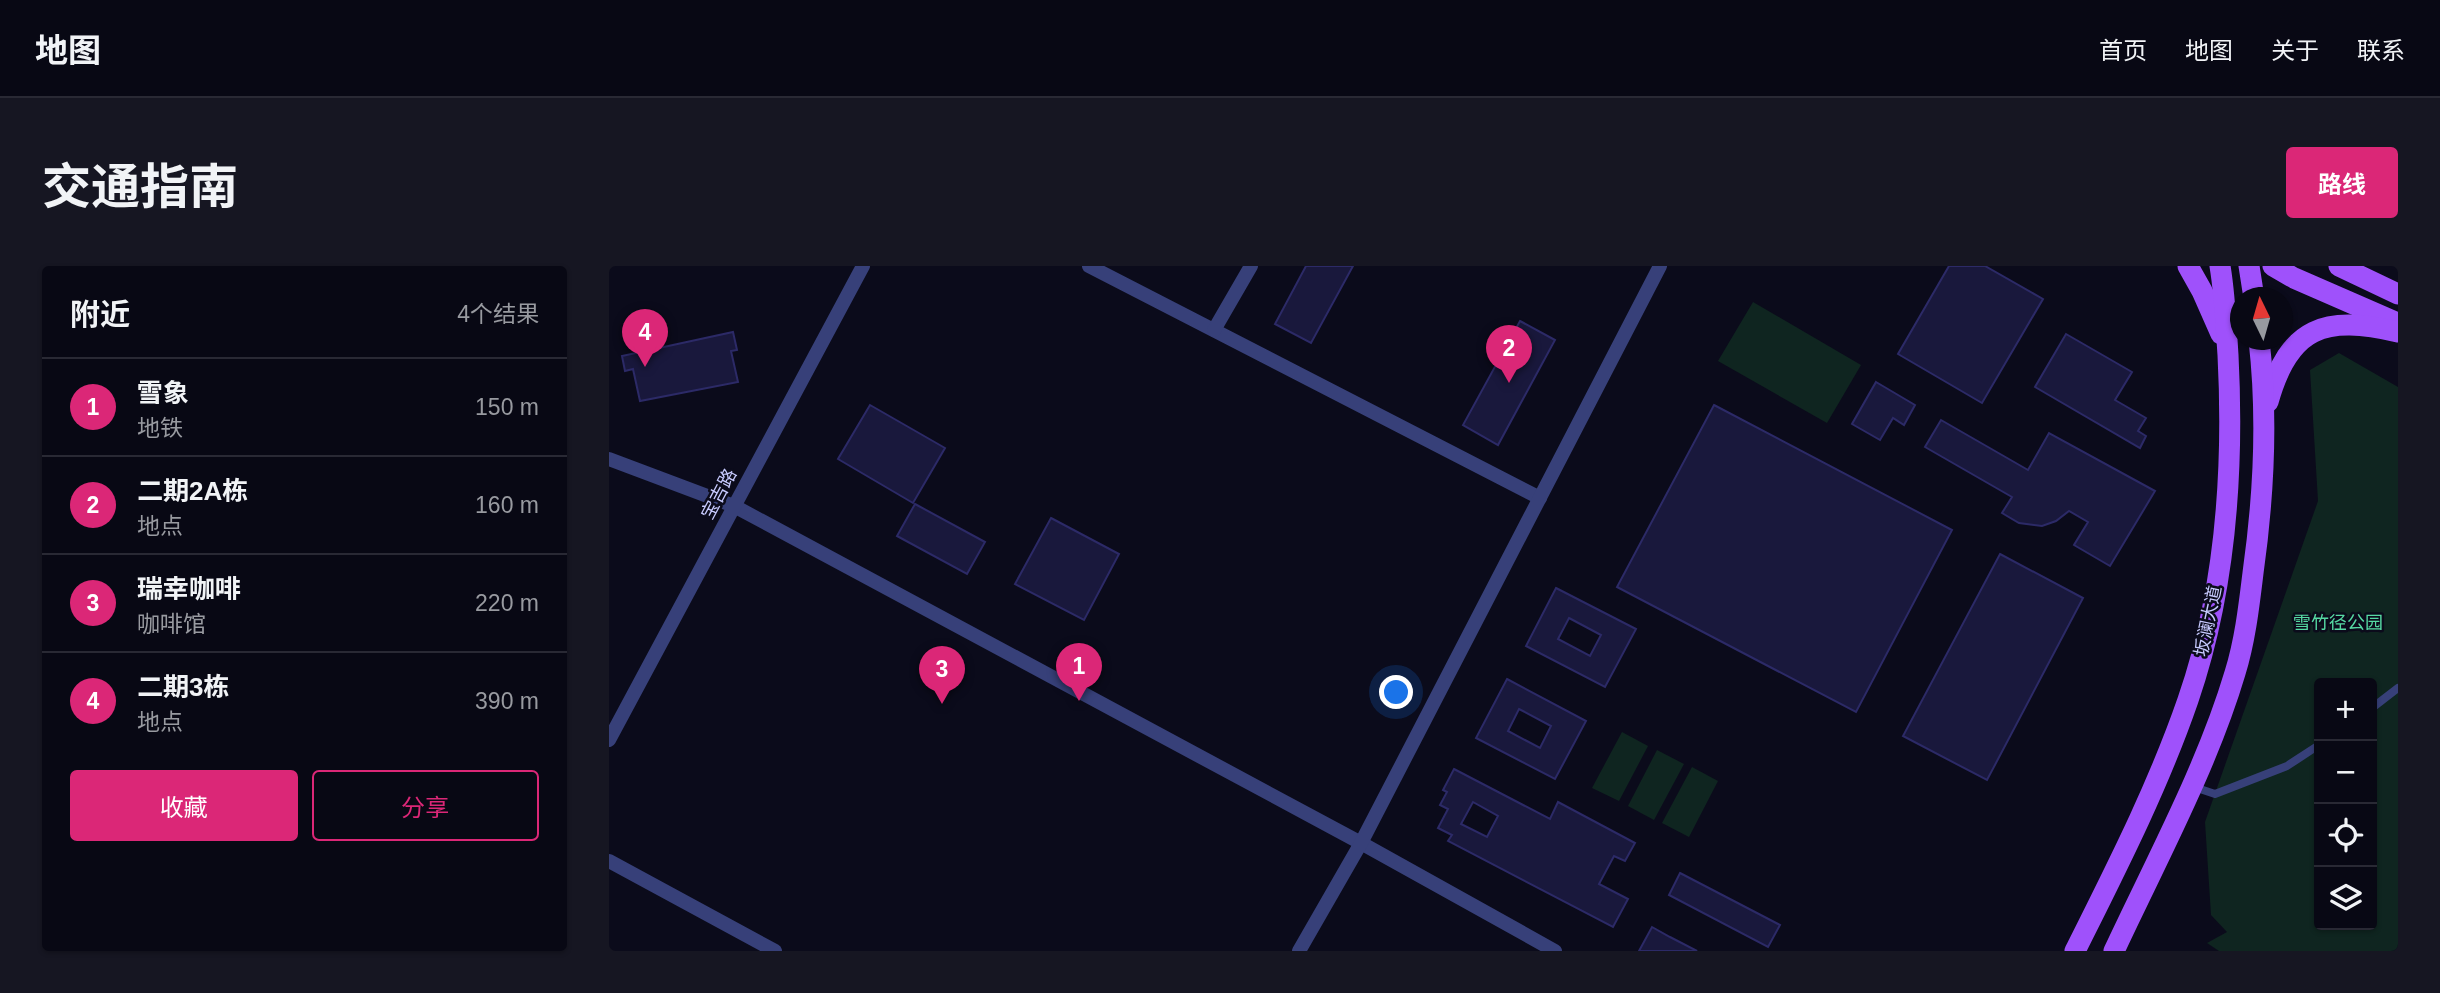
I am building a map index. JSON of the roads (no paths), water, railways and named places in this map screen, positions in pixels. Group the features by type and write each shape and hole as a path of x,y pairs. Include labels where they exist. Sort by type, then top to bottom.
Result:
{"main road":[{"path":"2188,266 2212,312 2229,367"},
{"name":"坂澜大道","path":"2075,951 2172,744 2189,697 2215,601 2231,460 2226,311 2220,266"},
{"path":"2249,266 2252,287"},
{"path":"2273,266 2294,278 2398,323"},
{"path":"2339,266 2398,293"},
{"path":"2357,266 2398,293"},
{"path":"2265,424 2268,403 2279,369 2288,352 2302,338 2319,329 2345,324 2398,332"},
{"name":"坂澜大道","path":"2114,951 2191,786 2236,670 2248,615 2259,529 2265,424 2260,350"}],"street":[{"name":"宝吉路","path":"609,740 863,266"},
{"path":"1089,266 1539,498"},
{"path":"1214,330 1251,266"},
{"path":"1299,951 1360,843 1660,266"},
{"path":"609,459 734,506 1555,951"},
{"path":"609,861 775,951"}],"lane":[{"path":"2377,704 2398,688"},
{"path":"2191,786 2214,794 2287,765 2314,748"}],"place":[{"name":"二期3栋","path":"645,367"},
{"name":"二期2A栋","path":"1509,383"},
{"name":"雪象","path":"1079,701"},
{"name":"瑞幸咖啡","path":"942,704"}],"park label":[{"name":"雪竹径公园","path":"2338,623"}]}
